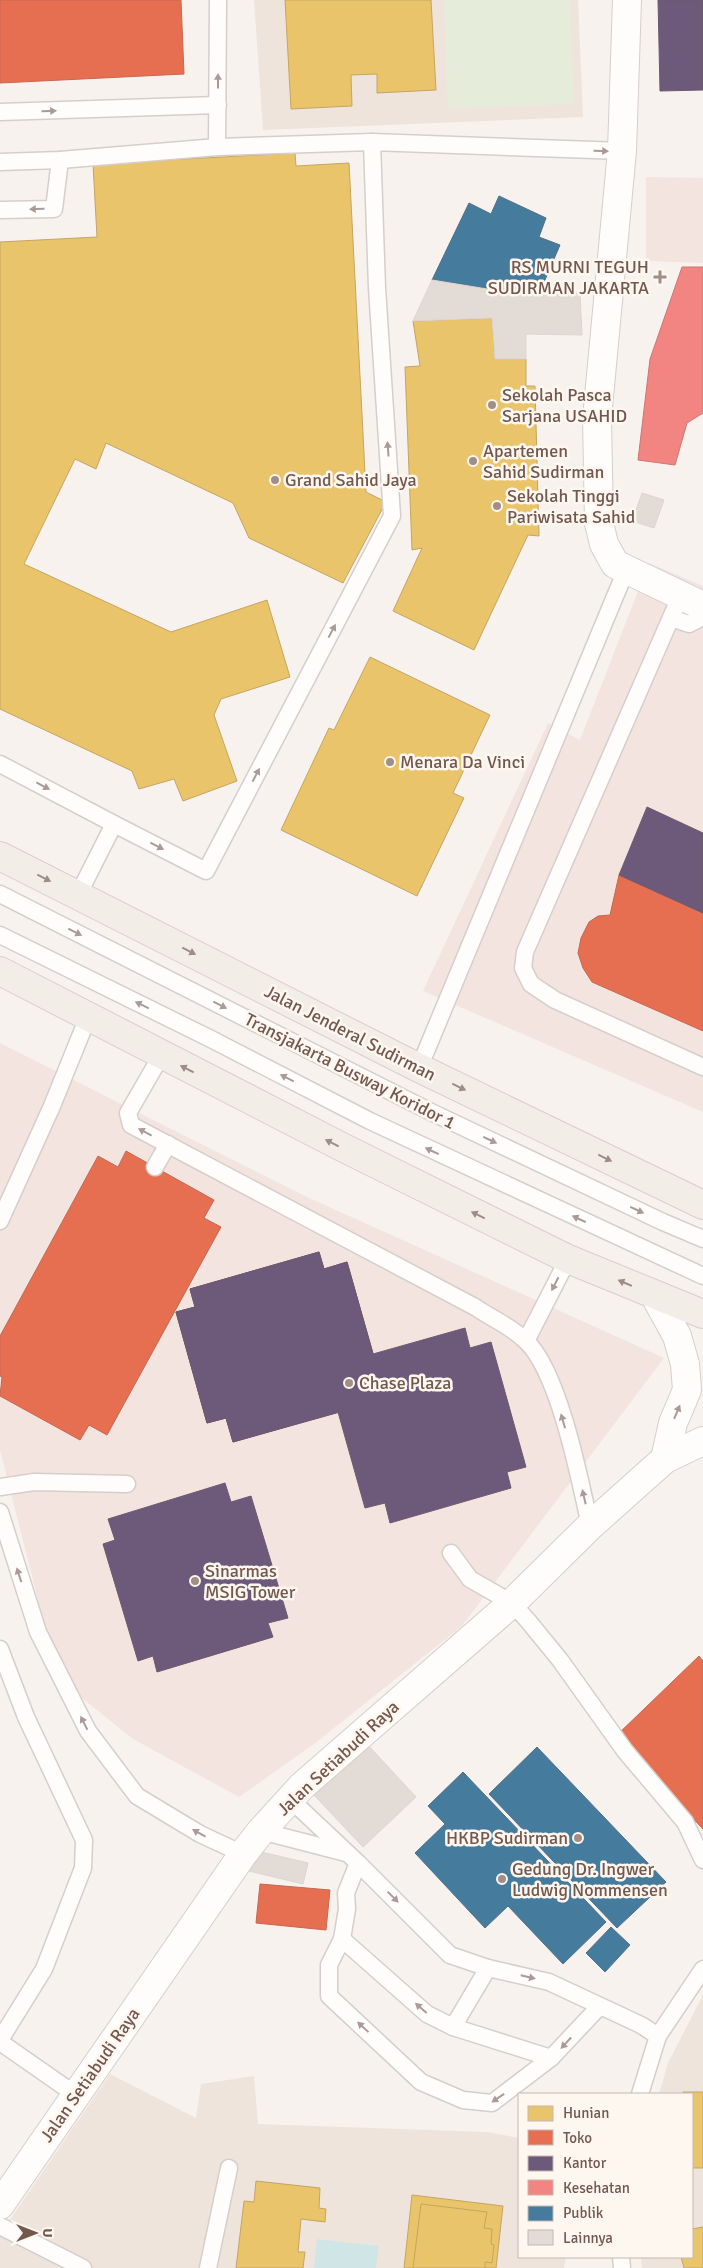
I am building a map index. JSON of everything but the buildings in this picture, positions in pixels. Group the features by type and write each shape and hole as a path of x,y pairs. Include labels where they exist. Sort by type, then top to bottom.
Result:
{"main road":[{"name":"Jalan Jenderal Sudirman","path":"0,856 419,1068 703,1205"},
{"path":"0,972 160,1056 568,1259 703,1314"}],"street":[{"path":"627,0 622,151 597,418 599,523 604,544 615,564 693,612"},
{"path":"656,1296 677,1336 686,1364 687,1390 673,1422 665,1459"},
{"name":"Jalan Setiabudi Raya","path":"0,2205 243,1854 290,1799 302,1786 512,1603 590,1526 665,1459 703,1441"}],"lane":[{"path":"217,147 218,0"},
{"path":"0,112 218,105"},
{"path":"0,764 206,871 392,516 377,288 372,142"},
{"path":"0,162 60,160 217,147 372,142 622,151"},
{"path":"0,210 54,209 60,160"},
{"path":"419,1068 626,570"},
{"path":"693,612 525,952 523,968 531,984 555,1000 703,1067"},
{"path":"78,895 114,824"},
{"name":"Transjakarta Busway Koridor 1","path":"0,894 431,1112 662,1222 703,1239"},
{"name":"Transjakarta Busway Koridor 1","path":"0,935 211,1039 370,1121 703,1276"},
{"path":"0,1221 58,1094 88,1017"},
{"path":"160,1056 128,1114 131,1125 475,1307 526,1341 548,1371 577,1468 590,1526"},
{"path":"155,1167 168,1144"},
{"path":"526,1341 568,1259"},
{"path":"0,1487 34,1482 127,1484"},
{"path":"0,1512 38,1632 88,1731 137,1796 200,1834 243,1854"},
{"path":"451,1552 470,1579 512,1603 560,1660 625,1751 686,1822 703,1860"},
{"path":"0,1649 26,1717 84,1840 83,1868 44,1969 0,2041 76,2095"},
{"path":"290,1799 450,1954 488,1968 548,1982 641,2025 658,2036"},
{"path":"261,1831 353,1858"},
{"path":"353,1858 346,1893 347,1909 342,1939 329,1965 329,1996 421,2082 463,2100 492,2103 551,2058 599,2007"},
{"path":"342,1939 427,2014 454,2027 551,2058"},
{"path":"454,2027 488,1968"},
{"path":"640,2093 658,2036 702,1968"},
{"path":"208,2268 229,2168"},
{"path":"0,2226 83,2268"}],"shaded area":[{"path":"254,0 578,0 583,117 263,130"},
{"path":"646,177 703,178 703,263 646,261"},
{"path":"649,563 703,586 703,1112 423,991 548,723 580,740"},
{"path":"0,1043 305,1196 664,1358 462,1626 314,1744 239,1797 133,1739 77,1694 49,1643 0,1450"},
{"path":"703,1995 703,2268 642,2268 641,2258 693,2258 693,2093 659,2093 668,2063"},
{"path":"110,2074 196,2118 201,2084 254,2076 258,2124 487,2132 518,2138 518,2258 566,2258 564,2268 0,2268 0,2234"},
{"path":"317,2239 379,2246 376,2268 314,2268"}],"green space":[{"path":"444,0 570,0 574,104 448,109"}],"place":[{"name":"RS MURNI TEGUH SUDIRMAN JAKARTA","path":"660,277"},
{"name":"Sekolah Pasca Sarjana USAHID","path":"492,405"},
{"name":"Apartemen Sahid Sudirman","path":"473,461"},
{"name":"Grand Sahid Jaya","path":"275,480"},
{"name":"Sekolah Tinggi Pariwisata Sahid","path":"497,506"},
{"name":"Menara Da Vinci","path":"390,762"},
{"name":"Chase Plaza","path":"349,1383"},
{"name":"Sinarmas MSIG Tower","path":"195,1581"},
{"name":"HKBP Sudirman","path":"578,1838"},
{"name":"Gedung Dr. Ingwer Ludwig Nommensen","path":"502,1879"}]}
